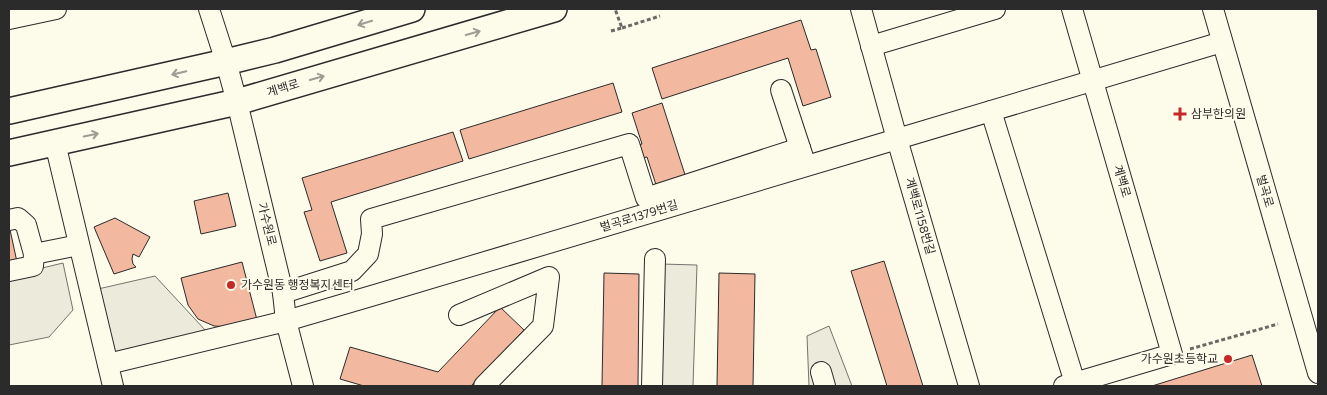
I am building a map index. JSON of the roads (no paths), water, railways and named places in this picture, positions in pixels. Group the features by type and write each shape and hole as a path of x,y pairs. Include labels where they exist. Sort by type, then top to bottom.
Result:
{"main road":[{"path":"9,111 275,50 412,9"},
{"name":"계백로","path":"9,153 237,102 554,9"}],"street":[{"path":"9,19 56,9"},
{"name":"가수원로","path":"209,9 237,102 283,293 286,321 302,386"},
{"name":"계백로1158번길","path":"861,9 969,386"},
{"path":"871,46 995,9"},
{"name":"계백로","path":"1070,385 1172,354 1072,9"},
{"name":"벌곡로","path":"1213,9 1318,373"},
{"name":"벌곡로1379번길","path":"108,364 286,321 803,158 897,139 1222,42"},
{"path":"283,293 352,271 368,254 372,234 371,219 629,144 646,198 803,158 781,90"},
{"path":"992,111 1070,385"},
{"path":"55,143 114,386"},
{"path":"9,220 18,218 26,225 34,254 33,266 9,271"},
{"path":"34,254 79,245"},
{"path":"652,386 655,259"},
{"path":"459,315 548,277 543,326 484,386"}],"place":[{"name":"삼부한의원","path":"1180,114"},
{"name":"가수원동 행정복지센터","path":"231,285"},
{"name":"가수원초등학교","path":"1228,359"}]}
